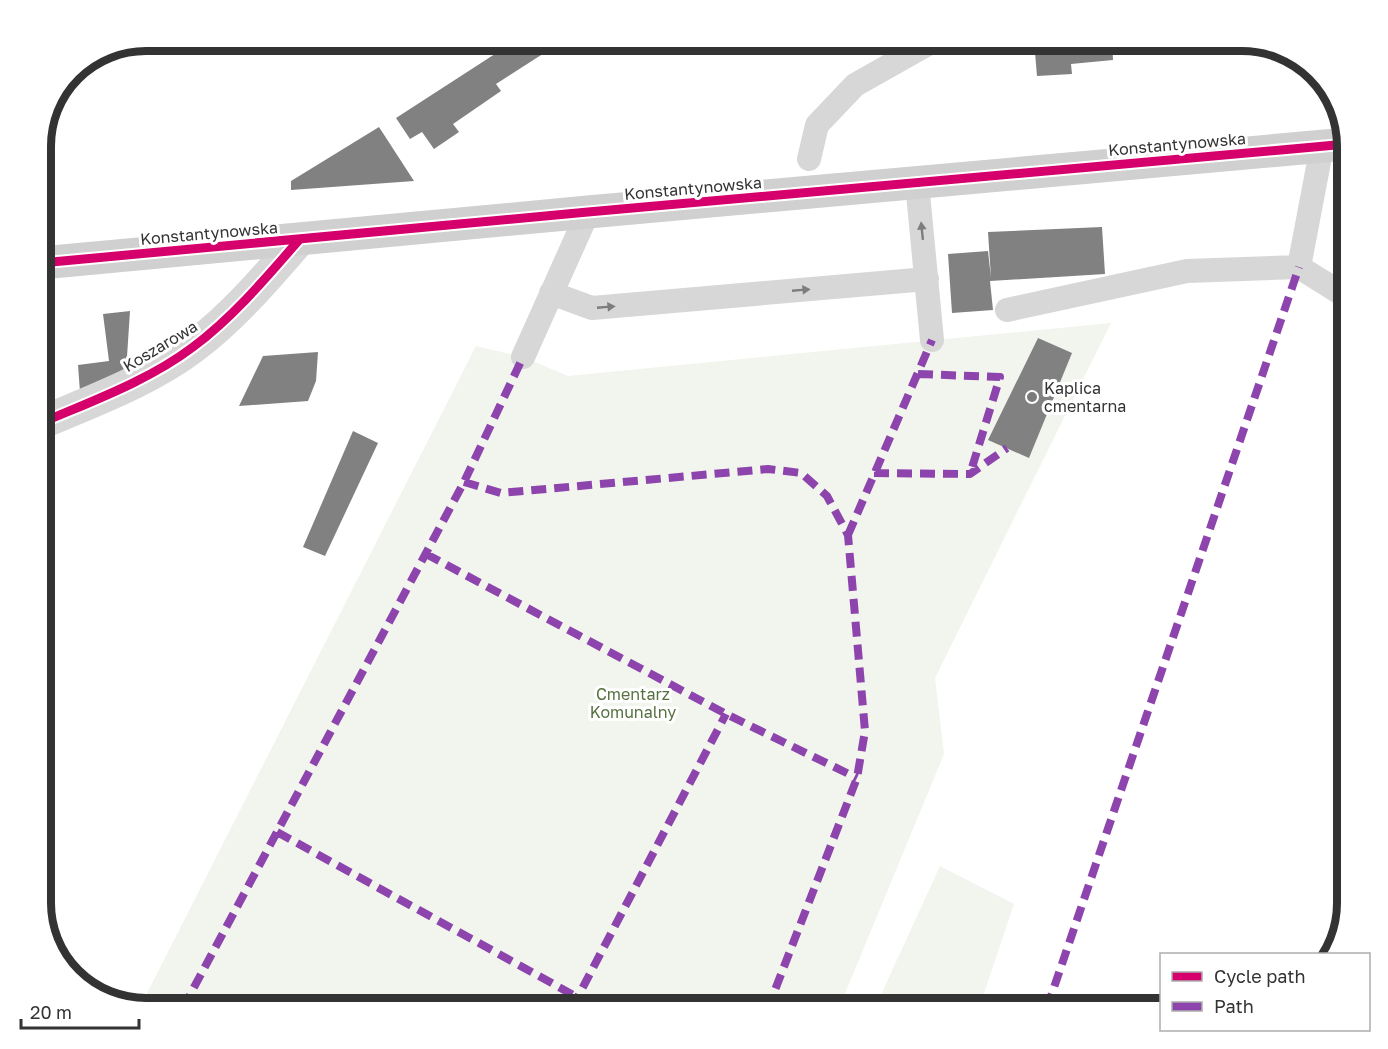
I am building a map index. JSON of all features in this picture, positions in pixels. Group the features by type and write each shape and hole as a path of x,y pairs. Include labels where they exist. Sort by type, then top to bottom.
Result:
{"main road":[{"name":"Konstantynowska","path":"51,262 1335,145"}],"street":[{"name":"Koszarowa","path":"51,418 149,374 191,349 244,302 299,240"}],"lane":[{"path":"809,159 817,125 855,85 914,51"},
{"path":"1299,267 1335,145"},
{"path":"917,183 932,340"},
{"path":"523,357 588,212"},
{"path":"1007,310 1187,271 1299,267 1337,291"},
{"path":"551,293 591,309 927,279"}],"green space":[{"name":"Cmentarz Komunalny","path":"1111,323 935,678 944,754 843,998 145,998 476,346 523,357 568,376"},
{"path":"940,866 1014,904 982,998 880,998"}],"building":[{"path":"500,51 547,51 496,84 501,91 453,124 459,132 434,149 422,132 410,139 396,118"},
{"path":"1035,51 1113,51 1113,60 1071,64 1072,74 1037,76"},
{"path":"379,127 414,181 291,190 291,181"},
{"path":"1102,227 1105,274 990,281 993,310 952,313 948,254 988,251 991,278 988,232"},
{"path":"130,311 126,372 80,392 78,365 109,361 103,314"},
{"name":"Kaplica cmentarna","path":"1038,338 1072,353 1029,458 988,440"},
{"path":"318,352 316,381 308,401 239,406 263,356"},
{"path":"353,431 378,443 325,556 303,547"}],"marked path":[{"path":"1050,998 1299,267"},
{"path":"848,535 932,340"},
{"path":"188,998 464,482 523,357"},
{"path":"918,374 1000,377 970,474"},
{"path":"874,473 970,474 1007,448"},
{"path":"464,482 501,493 768,469 801,473 827,496 848,535 865,731 857,778 772,998"},
{"path":"426,554 726,714 857,778"},
{"path":"577,998 726,714"},
{"path":"277,832 579,998"}],"cycle path":[{"path":"51,262 1337,145"},
{"path":"51,419 139,380 193,347 262,283 299,240"}],"place":[{"name":"Kaplica cmentarna","path":"1032,397"}]}
